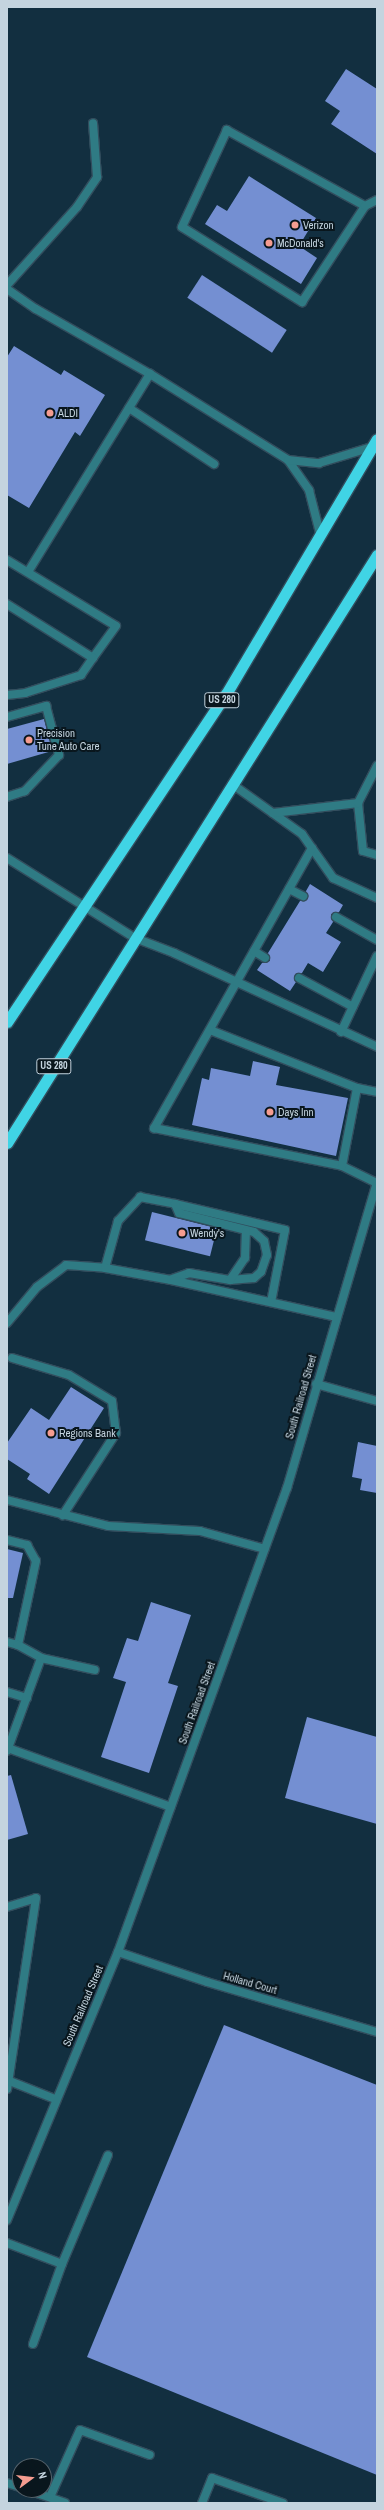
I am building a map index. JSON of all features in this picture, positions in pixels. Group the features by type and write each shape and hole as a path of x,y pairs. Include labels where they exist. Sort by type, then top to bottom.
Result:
{"highway":[{"name":"US 280","path":"7,1022 226,694 320,533 375,443"},
{"name":"US 280","path":"7,1143 377,555"}],"street":[{"path":"7,285 77,207 97,177 93,123"},
{"path":"365,206 227,130 182,227 302,302 365,206 377,200"},
{"path":"7,289 36,309 150,374 288,460 309,490 320,533"},
{"path":"28,572 150,374"},
{"path":"129,408 214,464"},
{"path":"288,460 319,462 375,443"},
{"path":"7,560 116,626 81,675 7,696"},
{"path":"7,604 93,658"},
{"path":"7,717 46,706 59,755 25,791 7,797"},
{"path":"377,766 358,804 363,851 377,855"},
{"path":"232,784 302,834 333,878 377,898"},
{"path":"273,813 358,804"},
{"path":"312,848 154,1128 342,1166 377,1183"},
{"path":"7,858 135,938 174,953 341,1032 377,1047"},
{"path":"289,889 303,896"},
{"path":"336,917 377,940"},
{"path":"254,951 265,958"},
{"path":"341,1032 377,956"},
{"path":"299,978 353,1007"},
{"path":"210,1030 356,1088 377,1092"},
{"path":"342,1166 356,1088"},
{"name":"South Railroad Street","path":"7,2220 55,2099 118,1952 287,1488 316,1384 377,1183"},
{"path":"105,1268 118,1221 140,1197 175,1204 285,1230 271,1302"},
{"path":"171,1280 189,1273 230,1280 254,1278 261,1272 267,1255 264,1242 254,1232 179,1213 175,1204"},
{"path":"230,1280 246,1258 246,1231"},
{"path":"7,1323 37,1287 66,1265 105,1268 171,1280 337,1317"},
{"path":"12,1358 69,1376 112,1401 116,1433 63,1515"},
{"path":"316,1384 377,1401"},
{"path":"7,1500 108,1526 200,1531 265,1548"},
{"path":"7,1540 27,1545 36,1561 18,1644"},
{"path":"7,1642 18,1644 41,1658 95,1670"},
{"path":"41,1658 8,1750 171,1807"},
{"path":"7,1692 26,1698"},
{"path":"7,1907 36,1898 8,2083 55,2099"},
{"name":"Holland Court","path":"118,1952 208,1982 377,2032"},
{"path":"33,2344 62,2264 108,2155"},
{"path":"7,2243 62,2264"},
{"path":"52,2493 80,2430 150,2455"},
{"path":"202,2503 212,2478 283,2503"},
{"path":"50,2498 65,2503"}],"building":[{"path":"346,69 377,89 377,154 331,124 340,111 325,101"},
{"path":"249,176 316,218 299,246 317,258 301,284 205,224 217,205 227,211"},
{"path":"202,275 287,330 272,353 187,298"},
{"name":"ALDI","path":"14,346 61,375 64,370 105,395 80,436 75,432 29,508 7,495 7,357"},
{"name":"Precision Tune Auto Care","path":"44,719 52,751 7,764 7,729"},
{"path":"310,884 343,905 339,912 331,914 333,922 326,933 341,942 323,972 308,963 302,973 296,974 294,978 296,982 290,991 257,970 262,963 270,961 268,953 300,901 308,899 306,891"},
{"name":"Days Inn","path":"253,1061 280,1067 276,1085 348,1098 336,1156 192,1125 202,1078 209,1080 211,1068 250,1076"},
{"name":"Wendy's","path":"152,1212 217,1228 210,1256 145,1240"},
{"name":"Regions Bank","path":"71,1387 104,1408 49,1494 27,1479 30,1474 7,1459 7,1443 31,1408 49,1420"},
{"path":"358,1442 377,1446 377,1493 360,1490 362,1479 352,1477"},
{"path":"7,1549 23,1553 13,1598 7,1598"},
{"path":"151,1602 191,1615 168,1683 178,1686 149,1773 101,1757 126,1682 113,1678 127,1638 138,1641"},
{"path":"307,1717 377,1737 377,1824 285,1798"},
{"path":"11,1775 28,1834 7,1840 7,1776"},
{"path":"224,2025 377,2085 377,2475 87,2357"}],"place":[{"name":"Verizon","path":"295,225"},
{"name":"McDonald's","path":"269,243"},
{"name":"ALDI","path":"50,413"},
{"name":"Precision Tune Auto Care","path":"29,740"},
{"name":"Days Inn","path":"270,1112"},
{"name":"Wendy's","path":"182,1233"},
{"name":"Regions Bank","path":"51,1433"}]}
